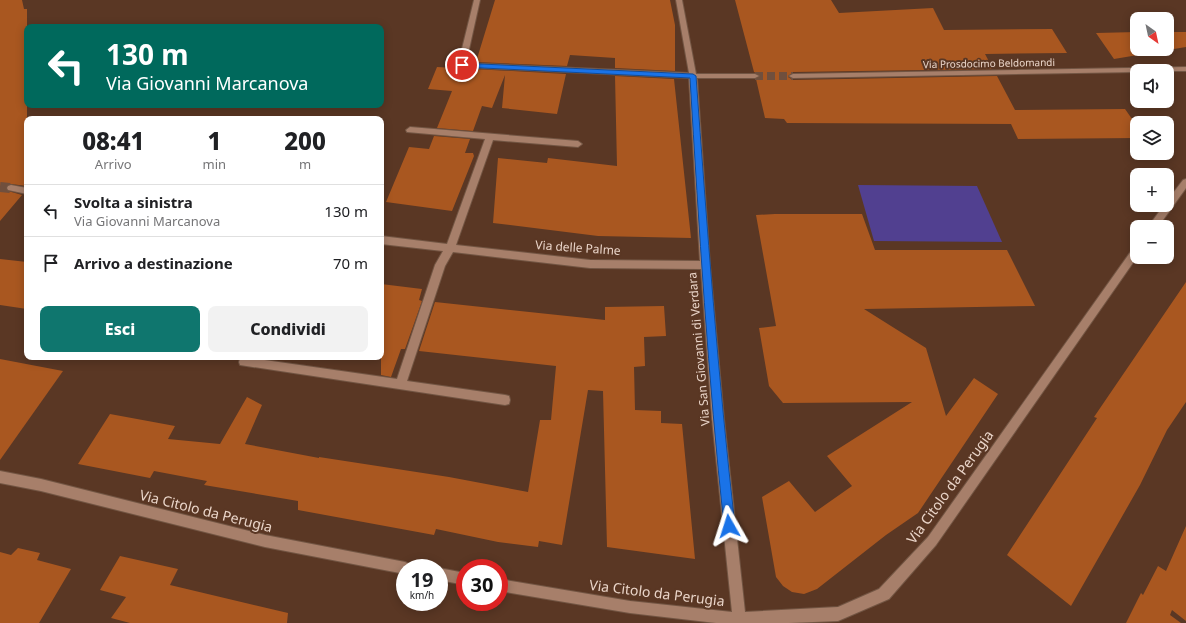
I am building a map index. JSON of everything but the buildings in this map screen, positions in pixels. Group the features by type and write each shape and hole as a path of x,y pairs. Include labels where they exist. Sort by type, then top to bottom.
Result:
{"street":[{"path":"477,0 462,65 693,76 755,76"},
{"name":"Via San Giovanni di Verdara","path":"679,0 693,76 705,265 718,419 739,619"},
{"name":"Via Prosdocimo Beldomandi","path":"793,76 1186,69"},
{"path":"410,130 490,138 578,144"},
{"path":"400,385 440,265 450,248 490,138"},
{"path":"1158,220 1186,182"},
{"path":"11,188 24,190"},
{"name":"Via delle Palme","path":"384,240 590,264 705,265"},
{"name":"Via Citolo da Perugia","path":"508,587 630,607 739,619 839,618 884,594 932,541 1130,260"},
{"path":"244,362 505,400"},
{"name":"Via Citolo da Perugia","path":"0,477 41,485 265,541 396,566"}],"shaded area":[{"path":"858,185 977,186 1002,242 874,241"}],"tunnel":[{"path":"755,76 793,76"},
{"path":"0,187 11,188"}],"route":[{"path":"462,65 693,76 705,265 729,526"}]}
